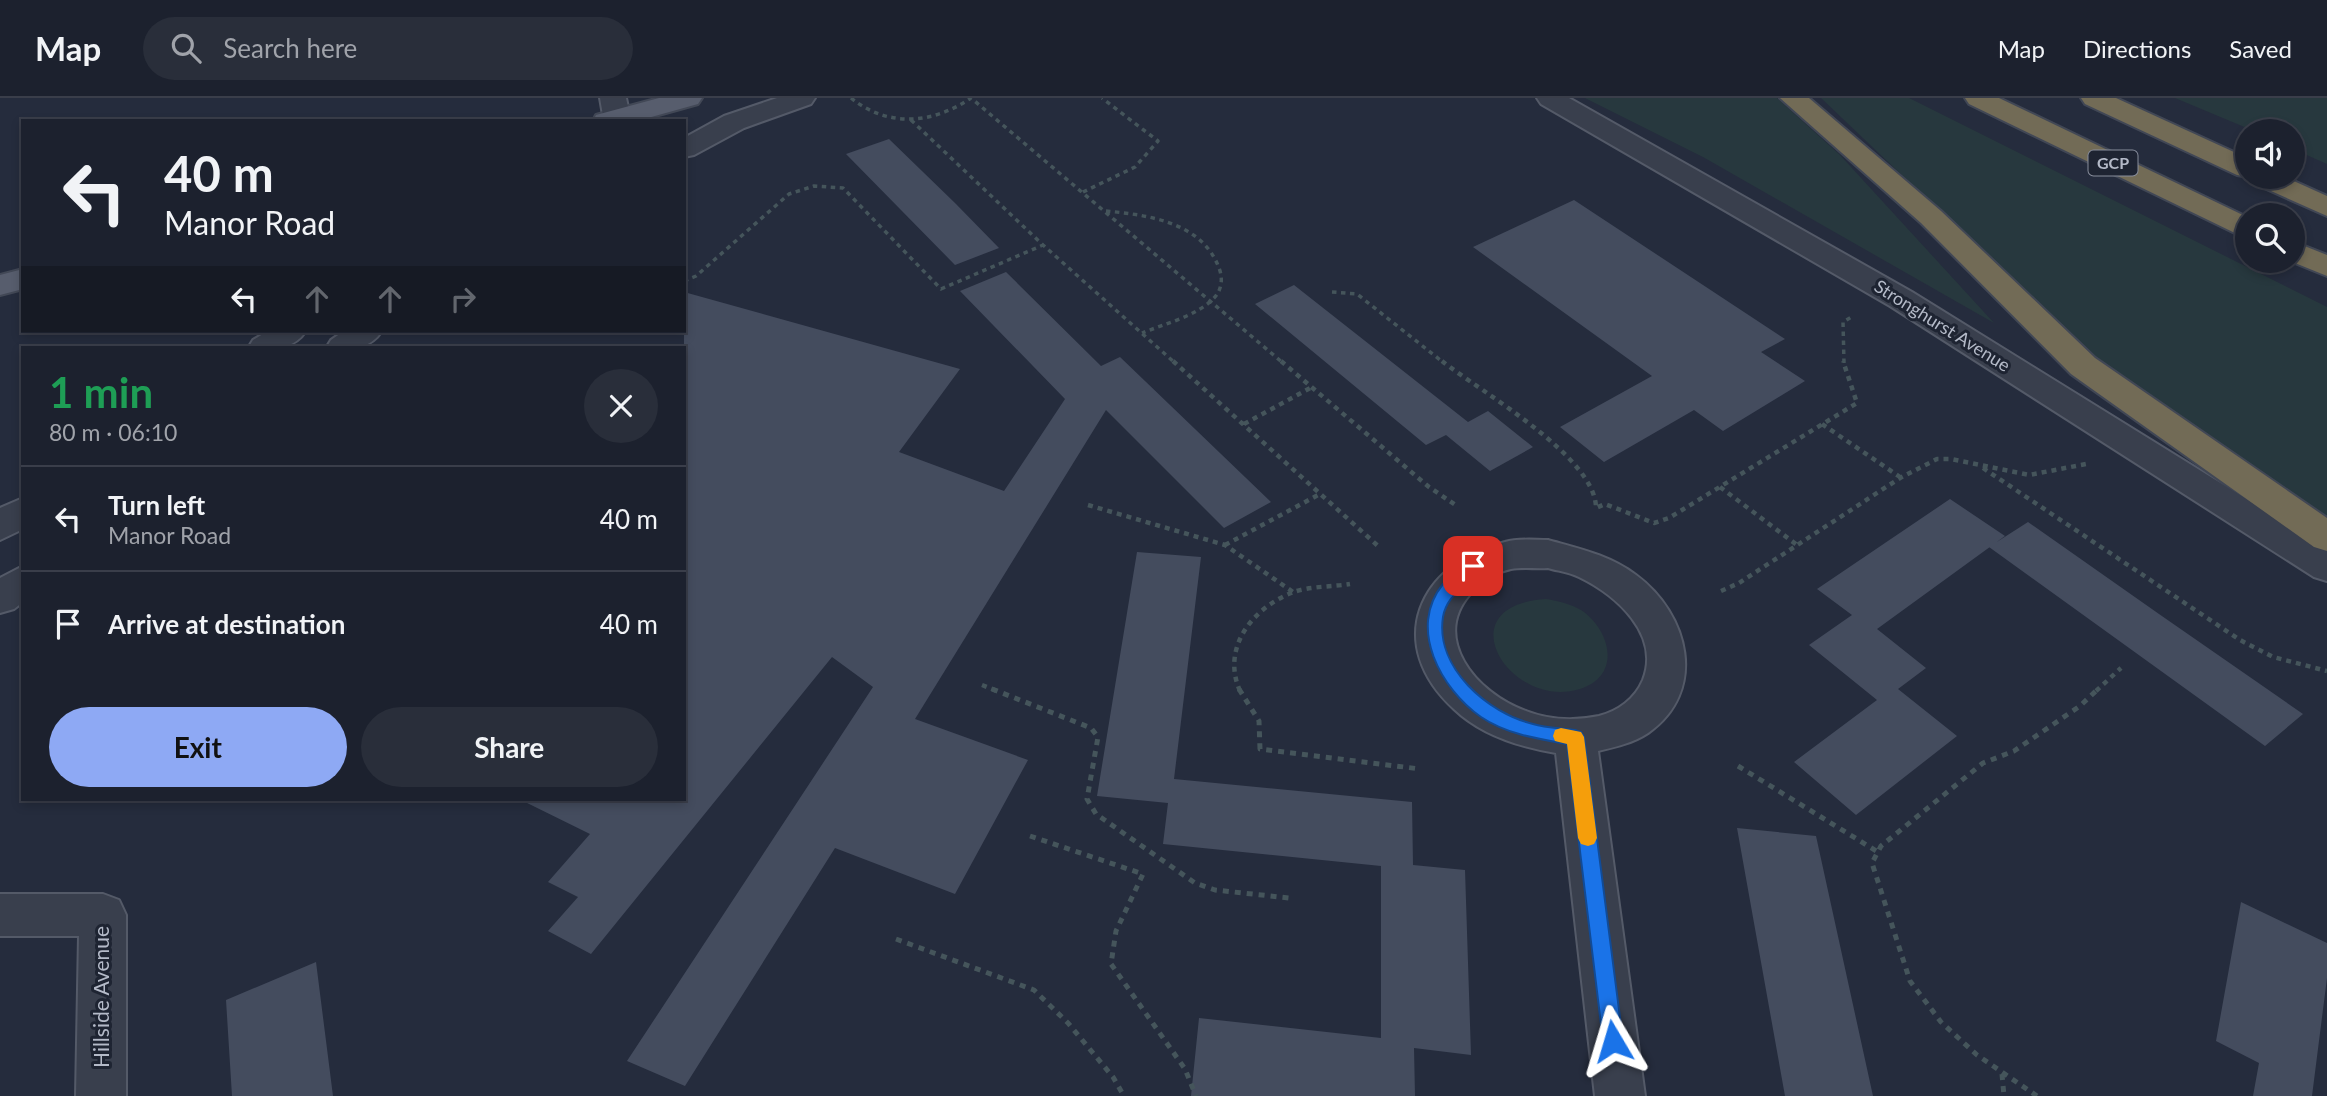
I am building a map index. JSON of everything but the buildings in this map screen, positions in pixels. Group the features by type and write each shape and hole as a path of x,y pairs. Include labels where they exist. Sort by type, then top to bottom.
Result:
{"highway":[{"path":"1793,98 1931,216 2083,366 2327,537"},
{"name":"GCP","path":"1978,98 2235,222"},
{"path":"2094,98 2235,163"},
{"path":"2289,189 2324,205"},
{"path":"2305,256 2327,267"}],"main road":[{"path":"613,116 689,98"},
{"path":"0,285 21,280"}],"street":[{"path":"686,148 734,122 802,98"},
{"name":"Stronghurst Avenue","path":"1550,98 1901,299 2327,567"},
{"path":"267,346 287,333"},
{"path":"345,346 363,333"},
{"path":"0,526 21,512"},
{"path":"1548,554 1588,564 1625,585 1652,614 1667,647 1666,680 1654,700 1648,709 1617,730 1575,737 1530,731 1488,713 1456,684 1438,650 1435,617 1448,588 1473,566 1508,555 1548,554"},
{"path":"0,598 21,582"},
{"path":"1575,737 1620,1096"},
{"name":"Hillside Avenue","path":"0,915 103,915 101,1096"}],"path":[{"path":"851,98 861,109 879,116 910,120 935,116 963,105 971,98 1429,488 1457,506"},
{"path":"1083,192 1124,175 1145,159 1158,141 1102,98"},
{"path":"910,120 1044,245 1378,546"},
{"path":"686,280 696,276 789,194 814,186 843,188 941,289 949,288 1044,245"},
{"path":"1105,211 1150,216 1184,229 1199,239 1211,252 1222,280 1220,291 1212,301 1142,333"},
{"path":"1332,292 1356,294 1463,378 1539,430 1585,476 1596,496 1596,508 1605,503 1654,523 1669,518 1857,403 1856,391 1845,372 1843,322 1861,312"},
{"path":"1244,424 1312,387"},
{"path":"1822,424 1900,478"},
{"path":"1721,591 1739,583 1900,478 1937,460 1951,459 2029,475 2091,463"},
{"path":"1979,465 2240,640 2273,657 2327,671"},
{"path":"1720,487 1797,545"},
{"path":"1225,545 1320,494"},
{"path":"1088,505 1225,545 1293,592"},
{"path":"1350,584 1293,592 1268,606 1241,632 1234,662 1238,688 1259,720 1260,749 1420,769"},
{"path":"2037,1096 2002,1073 1941,1022 1910,981 1872,863 1881,846 1983,763 2014,751 2080,706 2121,668"},
{"path":"982,685 1091,728 1098,737 1087,799 1096,814 1128,837 1195,883 1215,890 1289,898"},
{"path":"1738,766 1878,852"},
{"path":"1030,836 1143,874 1115,936 1109,953 1111,964 1185,1069 1196,1096"},
{"path":"896,939 1034,990 1068,1023 1113,1077 1124,1096"},
{"path":"2002,1073 2004,1096"}],"shaded area":[{"path":"1585,98 1777,98 1840,155 1994,323 1703,157"},
{"path":"1821,98 1909,98 2235,261 2235,273 2259,273 2327,307 2327,519 2124,387"},
{"path":"2175,98 2327,98 2327,164 2305,154 2305,119 2235,119 2235,123"},
{"path":"1546,599 1581,610 1599,629 1608,652 1607,664 1593,683 1580,689 1554,692 1531,685 1512,672 1498,654 1493,636 1498,619 1515,605"}],"slow traffic":[{"path":"1561,736 1575,737 1588,838"}],"route":[{"path":"1473,566 1448,588 1435,617 1438,650 1456,684 1488,713 1530,731 1575,737 1613,1041"}]}
